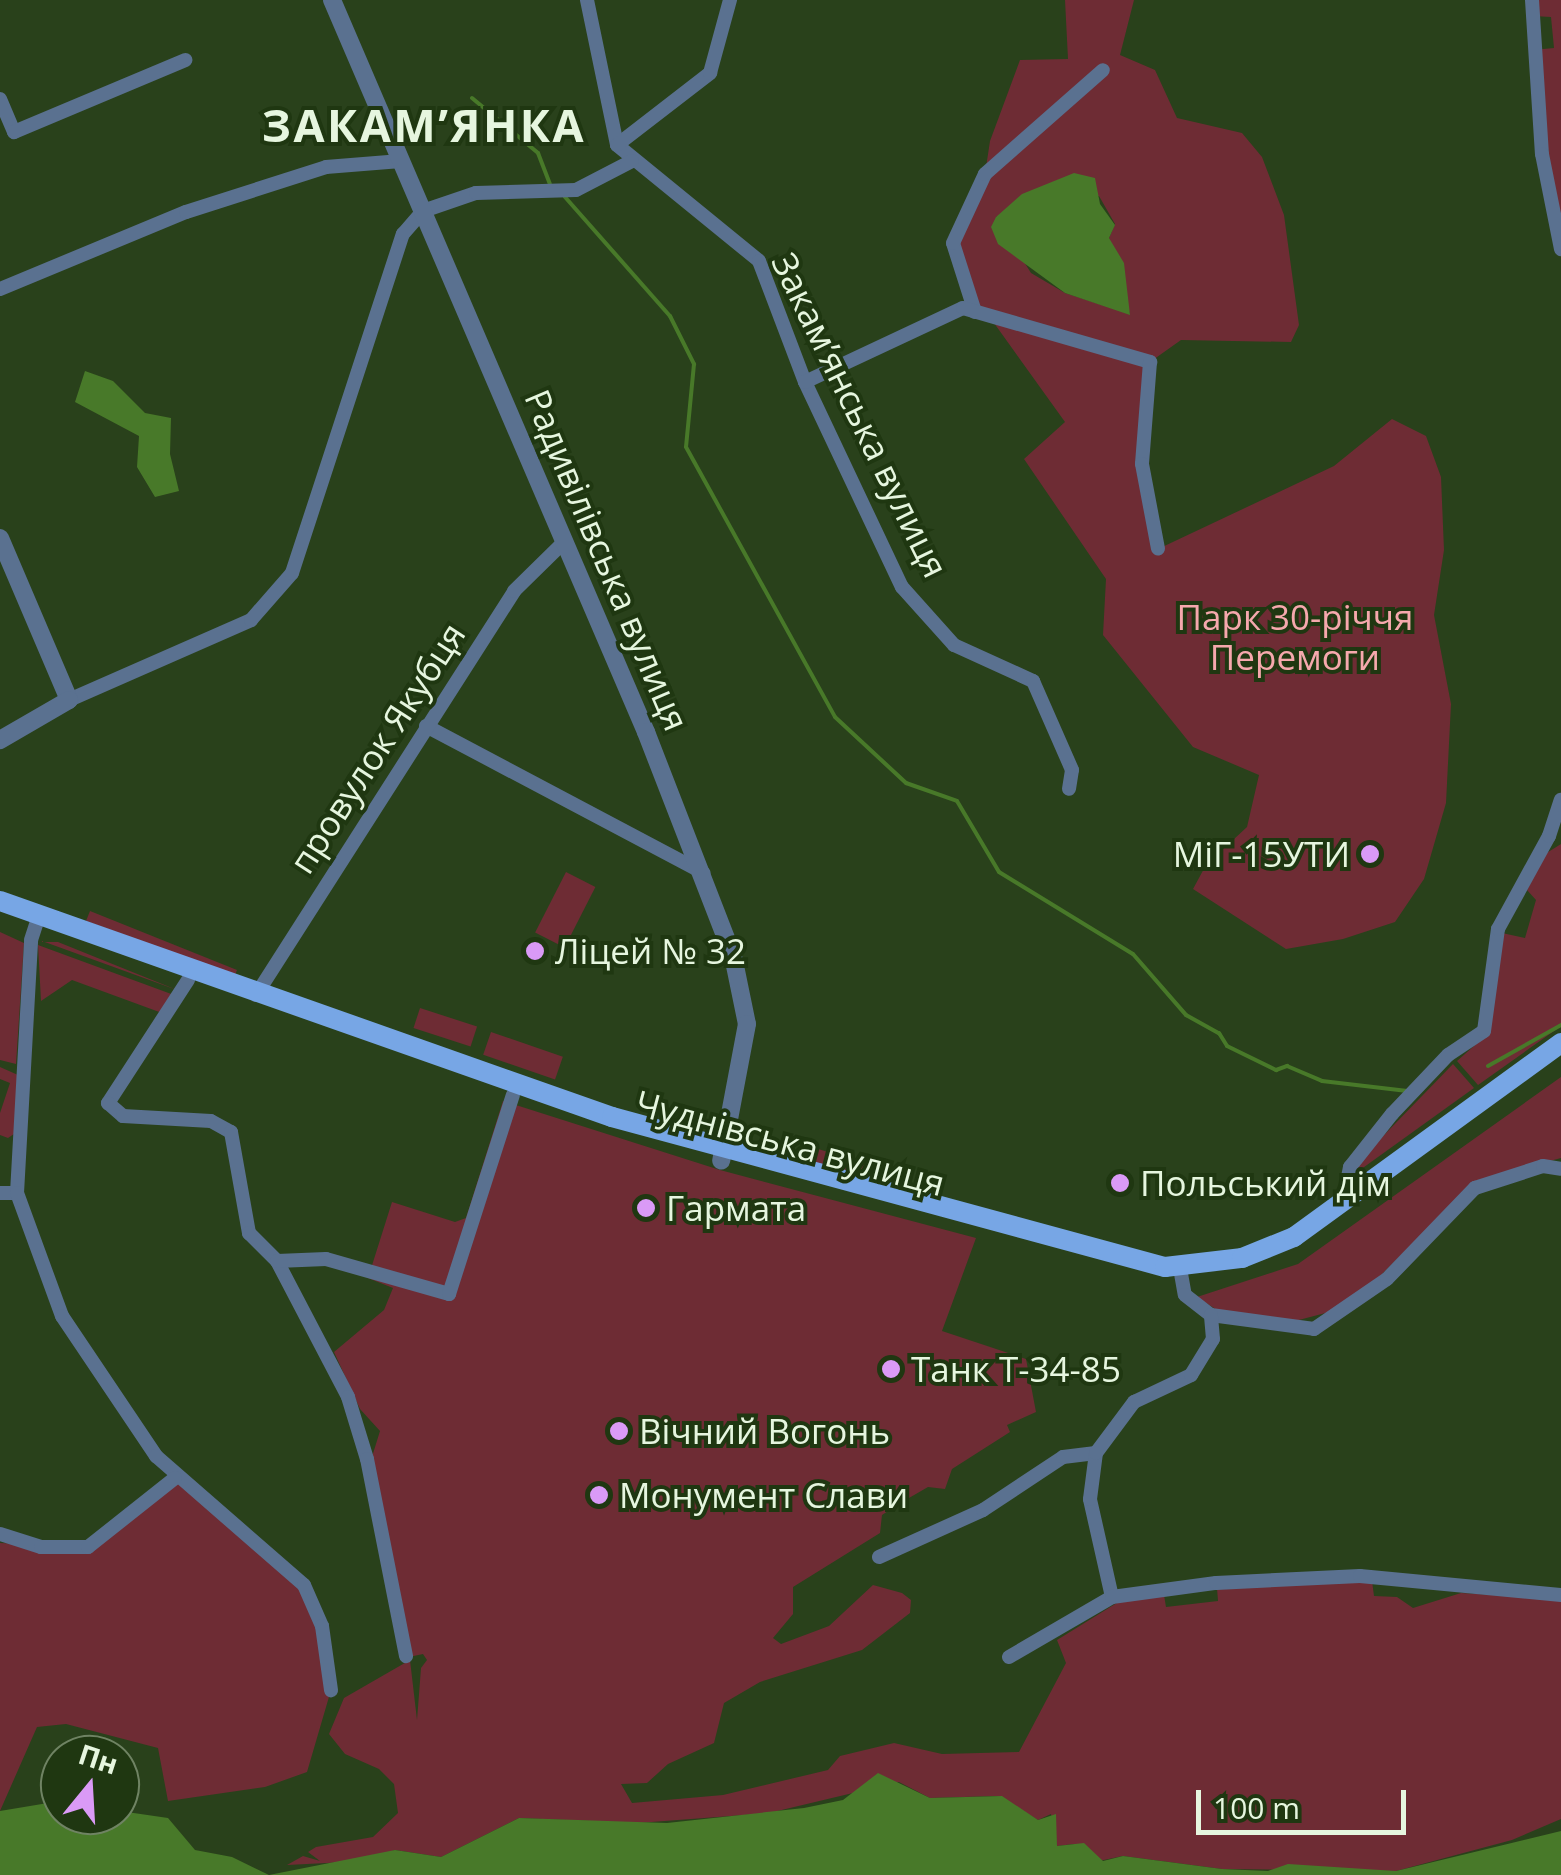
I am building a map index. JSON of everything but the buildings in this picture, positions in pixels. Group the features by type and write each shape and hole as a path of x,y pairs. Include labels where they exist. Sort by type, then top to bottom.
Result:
{"main road":[{"name":"Чуднівська вулиця","path":"0,900 188,980 513,1095 1107,1266 1180,1273 1268,1261 1307,1241 1530,1073"},
{"name":"Чуднівська вулиця","path":"0,910 37,919 722,1156"},
{"path":"1530,1073 1561,1044"},
{"path":"1530,1073 1561,1058"},
{"name":"Чуднівська вулиця","path":"1180,1273 1269,1249 1343,1203 1530,1073"}],"street":[{"name":"Радивілівська вулиця","path":"332,0 704,873 746,1001 744,1050 722,1156"},
{"name":"Закамʼянська вулиця","path":"587,0 618,145 632,161 759,260 805,382 902,587 954,645 1032,681 1072,770 1069,789"},
{"path":"618,145 710,73 730,0"},
{"path":"1532,0 1542,154 1561,249"},
{"path":"0,98 14,132 184,60"},
{"path":"975,312 952,243 985,174 1103,70"},
{"path":"0,288 221,201 326,167 401,160"},
{"path":"0,740 69,700 251,620 292,572 403,234 423,212 476,193 576,190 632,161"},
{"path":"805,382 963,308 1150,362 1142,464 1158,549"},
{"path":"0,538 69,700"},
{"name":"провулок Якубця","path":"256,994 514,592 561,545"},
{"path":"426,726 704,873"},
{"path":"1343,1203 1350,1167 1392,1114 1448,1056 1484,1031 1498,928 1549,836 1561,800"},
{"path":"37,919 17,1193 62,1316 175,1478 304,1585 322,1626 331,1690"},
{"path":"188,980 108,1104 123,1116 211,1121 231,1132 246,1224 277,1260 348,1397 367,1458 406,1656"},
{"path":"277,1260 326,1259 449,1294 513,1095"},
{"path":"1180,1273 1184,1295 1212,1315 1314,1329 1388,1278 1475,1188 1543,1166 1561,1169"},
{"path":"0,1192 17,1193"},
{"path":"1112,1597 1090,1499 1096,1453 1134,1402 1190,1375 1213,1339 1212,1315"},
{"path":"879,1557 983,1510 1062,1457 1096,1453"},
{"path":"0,1534 41,1547 88,1547 175,1478"},
{"path":"1008,1658 1112,1597 1360,1576 1561,1595"}],"green space":[{"name":"Парк 30-річчя Перемоги","path":"1065,0 1134,0 1120,55 1155,70 1177,118 1242,133 1262,157 1284,215 1299,325 1291,342 1181,340 1150,362 1142,402 1158,549 1334,466 1392,419 1426,436 1441,477 1444,550 1434,615 1451,704 1446,803 1424,879 1395,922 1343,939 1286,949 1193,889 1206,865 1247,827 1259,775 1193,747 1103,635 1106,579 1024,459 1065,422 989,316 975,312 955,263 964,214 985,174 990,141 1020,60 1068,59","holes":["1099,196 1115,224 1109,238 1130,314 1065,293 1031,273 996,217 1013,207"]},
{"path":"1533,0 1561,0 1561,234 1533,50 1554,48 1551,17 1533,16"},
{"path":"1561,844 1561,1026 1478,1085 1457,1061 1483,1038 1502,933 1525,938 1536,900 1527,890 1545,854"},
{"path":"566,872 595,887 565,948 535,933"},
{"path":"90,911 237,970 235,975 86,921"},
{"path":"0,932 24,943 16,1064 0,1060"},
{"path":"42,941 58,942 177,990"},
{"path":"38,945 174,995 162,1013 72,980 41,1001"},
{"path":"420,1008 477,1027 471,1047 414,1028"},
{"path":"491,1032 563,1057 555,1079 483,1055"},
{"path":"1453,1064 1474,1088 1353,1175 1355,1165"},
{"path":"0,1067 18,1075 14,1134 8,1138 0,1135 0,1113 10,1083 0,1079"},
{"path":"1561,1077 1561,1158 1475,1181 1374,1282 1333,1311 1295,1321 1217,1310 1197,1297 1298,1264"},
{"path":"503,1101 720,1170 976,1238 942,1331 1026,1359 1036,1412 1007,1425 1010,1432 952,1469 945,1489 928,1487 902,1502 882,1515 880,1533 793,1587 793,1614 773,1638 781,1644 829,1626 873,1585 902,1593 911,1600 910,1613 862,1650 760,1682 724,1703 714,1743 668,1764 647,1783 621,1784 632,1803 723,1795 828,1770 840,1756 894,1743 942,1754 1019,1752 1066,1663 1057,1640 1120,1601 1164,1595 1166,1607 1218,1601 1217,1588 1372,1581 1374,1596 1397,1597 1413,1608 1461,1593 1561,1599 1561,1819 1512,1840 1396,1871 1222,1869 1123,1856 1099,1861 1074,1844 1057,1846 1051,1814 1038,1820 997,1796 930,1798 899,1782 769,1813 638,1823 519,1818 441,1857 395,1850 366,1861 287,1865 303,1856 320,1861 308,1852 316,1847 373,1837 398,1813 394,1784 379,1769 345,1754 329,1734 344,1698 410,1660 417,1720 421,1668 427,1660 423,1654 409,1657 371,1460 380,1431 360,1409 334,1352 384,1310 393,1288 368,1278 392,1202 455,1222 466,1218"},
{"path":"815,1148 873,1166 870,1179 805,1163"},
{"path":"175,1478 304,1585 322,1626 331,1690 307,1772 265,1787 168,1801 158,1748 140,1743 140,1735 108,1735 66,1724 37,1727 0,1811 0,1543 88,1547"}],"shaded area":[{"path":"1074,173 1095,178 1100,204 1115,225 1109,238 1124,263 1130,315 1065,293 998,244 991,227 996,217 1022,194"},
{"path":"85,371 113,381 145,413 171,418 170,454 179,491 155,497 137,467 139,436 75,402"},
{"path":"878,1773 930,1798 1002,1796 1038,1820 1056,1814 1057,1846 1084,1843 1103,1861 1123,1856 1222,1869 1268,1871 1288,1864 1396,1871 1561,1831 1561,1875 269,1875 395,1850 441,1857 519,1818 667,1823 804,1808 843,1800"},
{"path":"40,1804 40,1835 140,1835 140,1814 168,1818 195,1850 232,1857 269,1875 0,1875 0,1811"}],"waterway":[{"path":"472,98 538,153 550,184"},
{"path":"565,197 670,316 694,364 686,447 835,717 906,783 957,801 999,872 1133,954 1186,1015 1219,1033 1227,1046 1276,1070 1287,1066 1322,1081 1407,1091"},
{"path":"1488,1066 1561,1025"}],"place":[{"name":"МіГ-15УТИ","path":"1370,854"},
{"name":"Ліцей № 32","path":"535,951"},
{"name":"Польський дім","path":"1120,1183"},
{"name":"Гармата","path":"646,1208"},
{"name":"Танк Т-34-85","path":"891,1369"},
{"name":"Вічний Вогонь","path":"619,1431"},
{"name":"Монумент Слави","path":"599,1495"}],"district":[{"name":"ЗАКАМ’ЯНКА","path":"424,125"}]}
